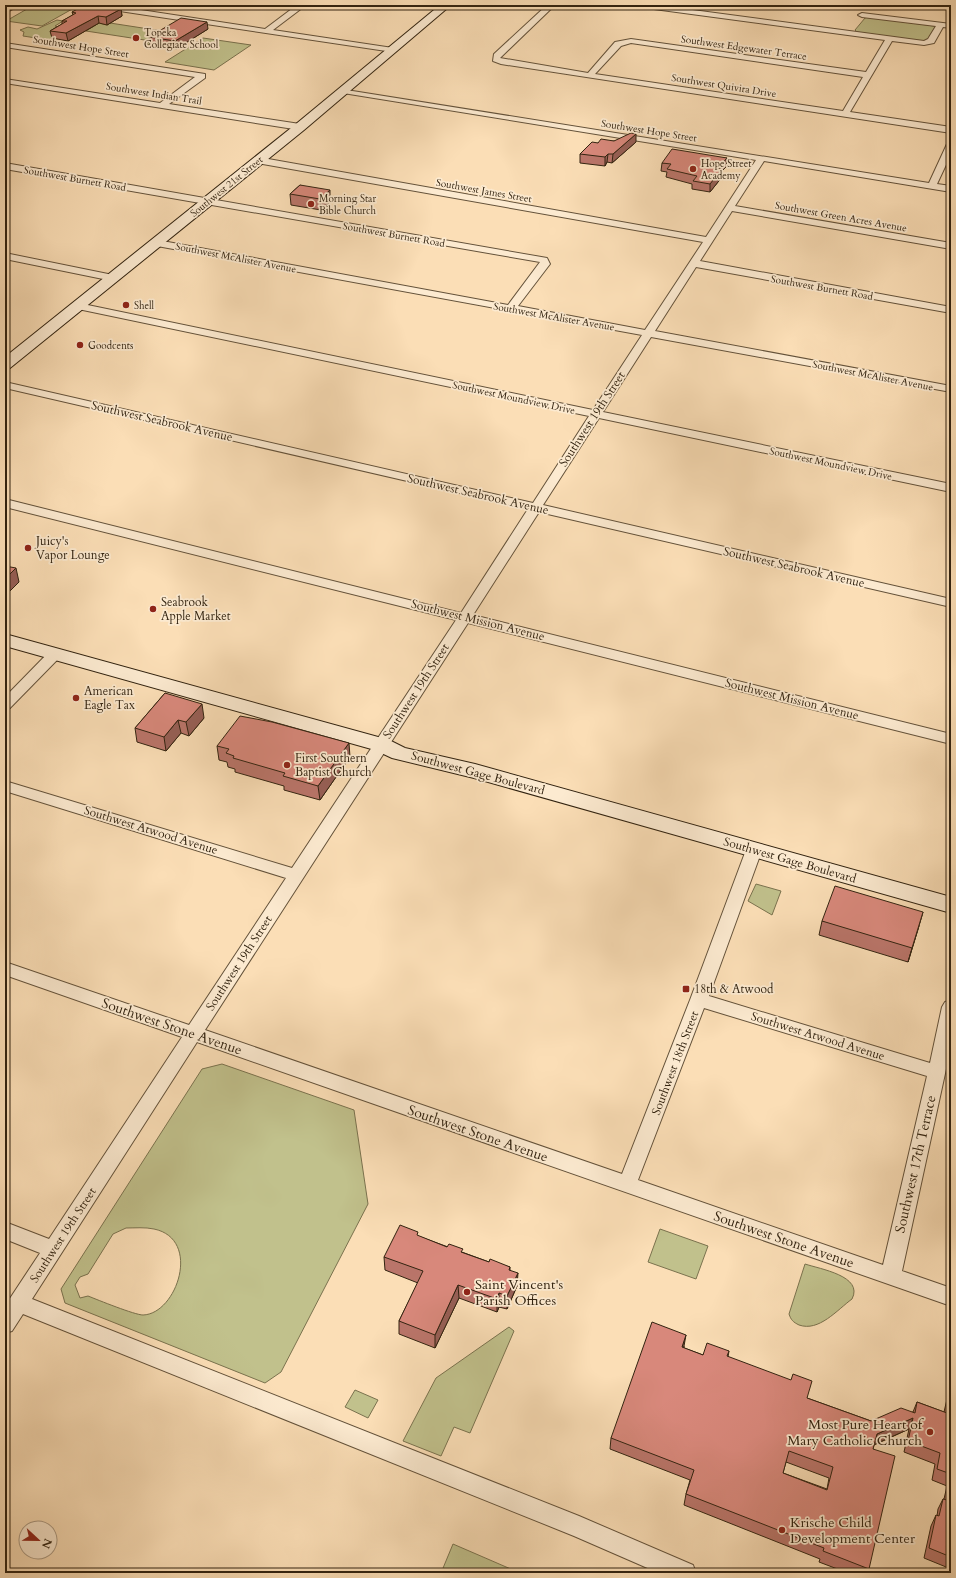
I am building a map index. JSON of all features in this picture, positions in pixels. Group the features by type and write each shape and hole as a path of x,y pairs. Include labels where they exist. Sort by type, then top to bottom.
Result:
{"main road":[{"name":"Southwest 21st Street","path":"5,365 343,92 446,5"},
{"name":"Southwest Gage Boulevard","path":"5,640 382,745 399,752 475,771 951,905"}],"street":[{"path":"5,11 16,5"},
{"path":"93,5 393,50"},
{"path":"285,5 301,6"},
{"name":"Southwest Quivira Drive","path":"551,5 496,58 500,62 951,130"},
{"path":"639,5 855,24 951,26"},
{"path":"855,24 864,5"},
{"path":"267,31 301,6"},
{"path":"855,24 890,39 930,42 940,25"},
{"path":"845,114 890,39"},
{"name":"Southwest Edgewater Terrace","path":"589,76 618,44 636,42 868,75"},
{"name":"Southwest Hope Street","path":"5,45 202,76 162,105"},
{"name":"Southwest Indian Trail","path":"5,80 300,127"},
{"name":"Southwest Hope Street","path":"343,92 951,189"},
{"path":"932,186 951,144"},
{"name":"Southwest 19th Street","path":"5,1324 761,159"},
{"name":"Southwest James Street","path":"258,160 708,240"},
{"name":"Southwest Burnett Road","path":"5,166 539,258 545,262 512,308"},
{"name":"Southwest Green Acres Avenue","path":"728,208 951,246"},
{"name":"Southwest McAlister Avenue","path":"157,243 951,389"},
{"path":"5,256 113,278"},
{"name":"Southwest Burnett Road","path":"693,263 951,310"},
{"name":"Southwest Moundview Drive","path":"78,306 951,488"},
{"name":"Southwest Seabrook Avenue","path":"5,385 951,603"},
{"name":"Southwest Mission Avenue","path":"5,503 464,616 951,739"},
{"path":"5,705 55,654"},
{"name":"Southwest Atwood Avenue","path":"5,786 296,875"},
{"name":"Southwest 18th Street","path":"627,1185 699,1000 754,850"},
{"name":"Southwest Stone Avenue","path":"5,968 951,1297"},
{"name":"Southwest Atwood Avenue","path":"699,1000 936,1072"},
{"name":"Southwest 17th Terrace","path":"891,1275 951,1007"},
{"path":"5,1230 53,1250"},
{"path":"18,1303 579,1527 685,1573"}],"green space":[{"path":"34,5 74,8 42,26 6,21"},
{"path":"868,17 935,27 925,42 857,32 855,30 865,18"},
{"path":"57,20 63,21 55,26 68,29 49,40 23,36 24,32 20,30 28,27 37,29"},
{"path":"99,23 173,31 150,45 146,44 151,41 86,31"},
{"path":"203,38 251,45 214,70 165,62"},
{"path":"756,884 781,891 772,915 748,901"},
{"path":"222,1064 354,1110 368,1204 281,1372 265,1383 65,1303 61,1289 202,1069","holes":["126,1228 154,1229 169,1236 177,1247 181,1260 179,1275 174,1290 166,1303 155,1311 143,1315 88,1296 80,1298 75,1285 80,1277 88,1274 113,1234"]},
{"path":"660,1229 708,1246 696,1279 648,1262"},
{"path":"805,1264 839,1275 852,1285 854,1291 852,1299 834,1314 821,1323 806,1326 795,1323 789,1314"},
{"path":"509,1327 514,1331 470,1433 454,1427 441,1456 403,1441 436,1378"},
{"path":"355,1390 378,1400 368,1418 345,1407"},
{"path":"453,1544 520,1573 441,1573"}],"building":[{"path":"85,5 101,5 121,9 106,17 98,16 66,33 50,31 67,21 62,21 76,13 72,12"},
{"path":"181,18 207,22 175,41 149,37"},
{"path":"631,133 636,134 613,154 608,154 605,157 580,154 592,142 598,143 601,139 614,141"},
{"path":"672,149 727,158 718,168 722,169 710,184 693,181 697,176 667,169 671,164 662,163"},
{"path":"300,185 330,190 320,199 290,194"},
{"path":"5,566 16,568 5,579"},
{"path":"165,693 202,704 186,722 178,720 164,737 135,728"},
{"name":"First Southern Baptist Church","path":"240,716 272,722 349,743 318,786 283,776 285,773 233,758 234,756 226,753 229,749 217,746"},
{"path":"835,886 923,912 912,948 822,921"},
{"name":"Saint Vincent's Parish Offices","path":"400,1225 418,1232 417,1235 447,1247 449,1244 463,1249 461,1252 489,1262 490,1259 510,1267 509,1270 518,1273 507,1296 499,1293 497,1299 458,1285 435,1335 399,1321 423,1271 384,1257"},
{"path":"652,1322 686,1335 682,1347 703,1355 707,1343 729,1351 727,1356 791,1380 793,1374 812,1381 807,1398 871,1421 901,1408 915,1413 917,1402 947,1413 951,1392 951,1474 937,1469 940,1453 908,1441 913,1418 877,1434 873,1449 895,1456 869,1569 823,1551 824,1548 686,1494 694,1470 611,1438","holes":["789,1451 833,1467 827,1490 783,1473"]},
{"path":"951,1480 951,1557 929,1548 936,1515 939,1516 943,1499 947,1500"}],"place":[{"name":"Topeka Collegiate School","path":"136,38"},
{"name":"Hope Street Academy","path":"693,169"},
{"name":"Morning Star Bible Church","path":"311,204"},
{"name":"Shell","path":"126,305"},
{"name":"Goodcents","path":"80,345"},
{"name":"Juicy's Vapor Lounge","path":"28,548"},
{"name":"Seabrook Apple Market","path":"153,609"},
{"name":"American Eagle Tax","path":"76,698"},
{"name":"First Southern Baptist Church","path":"287,765"},
{"name":"18th & Atwood","path":"686,989"},
{"name":"Saint Vincent's Parish Offices","path":"467,1292"},
{"name":"Most Pure Heart of Mary Catholic Church","path":"930,1432"},
{"name":"Krische Child Development Center","path":"782,1530"}]}
